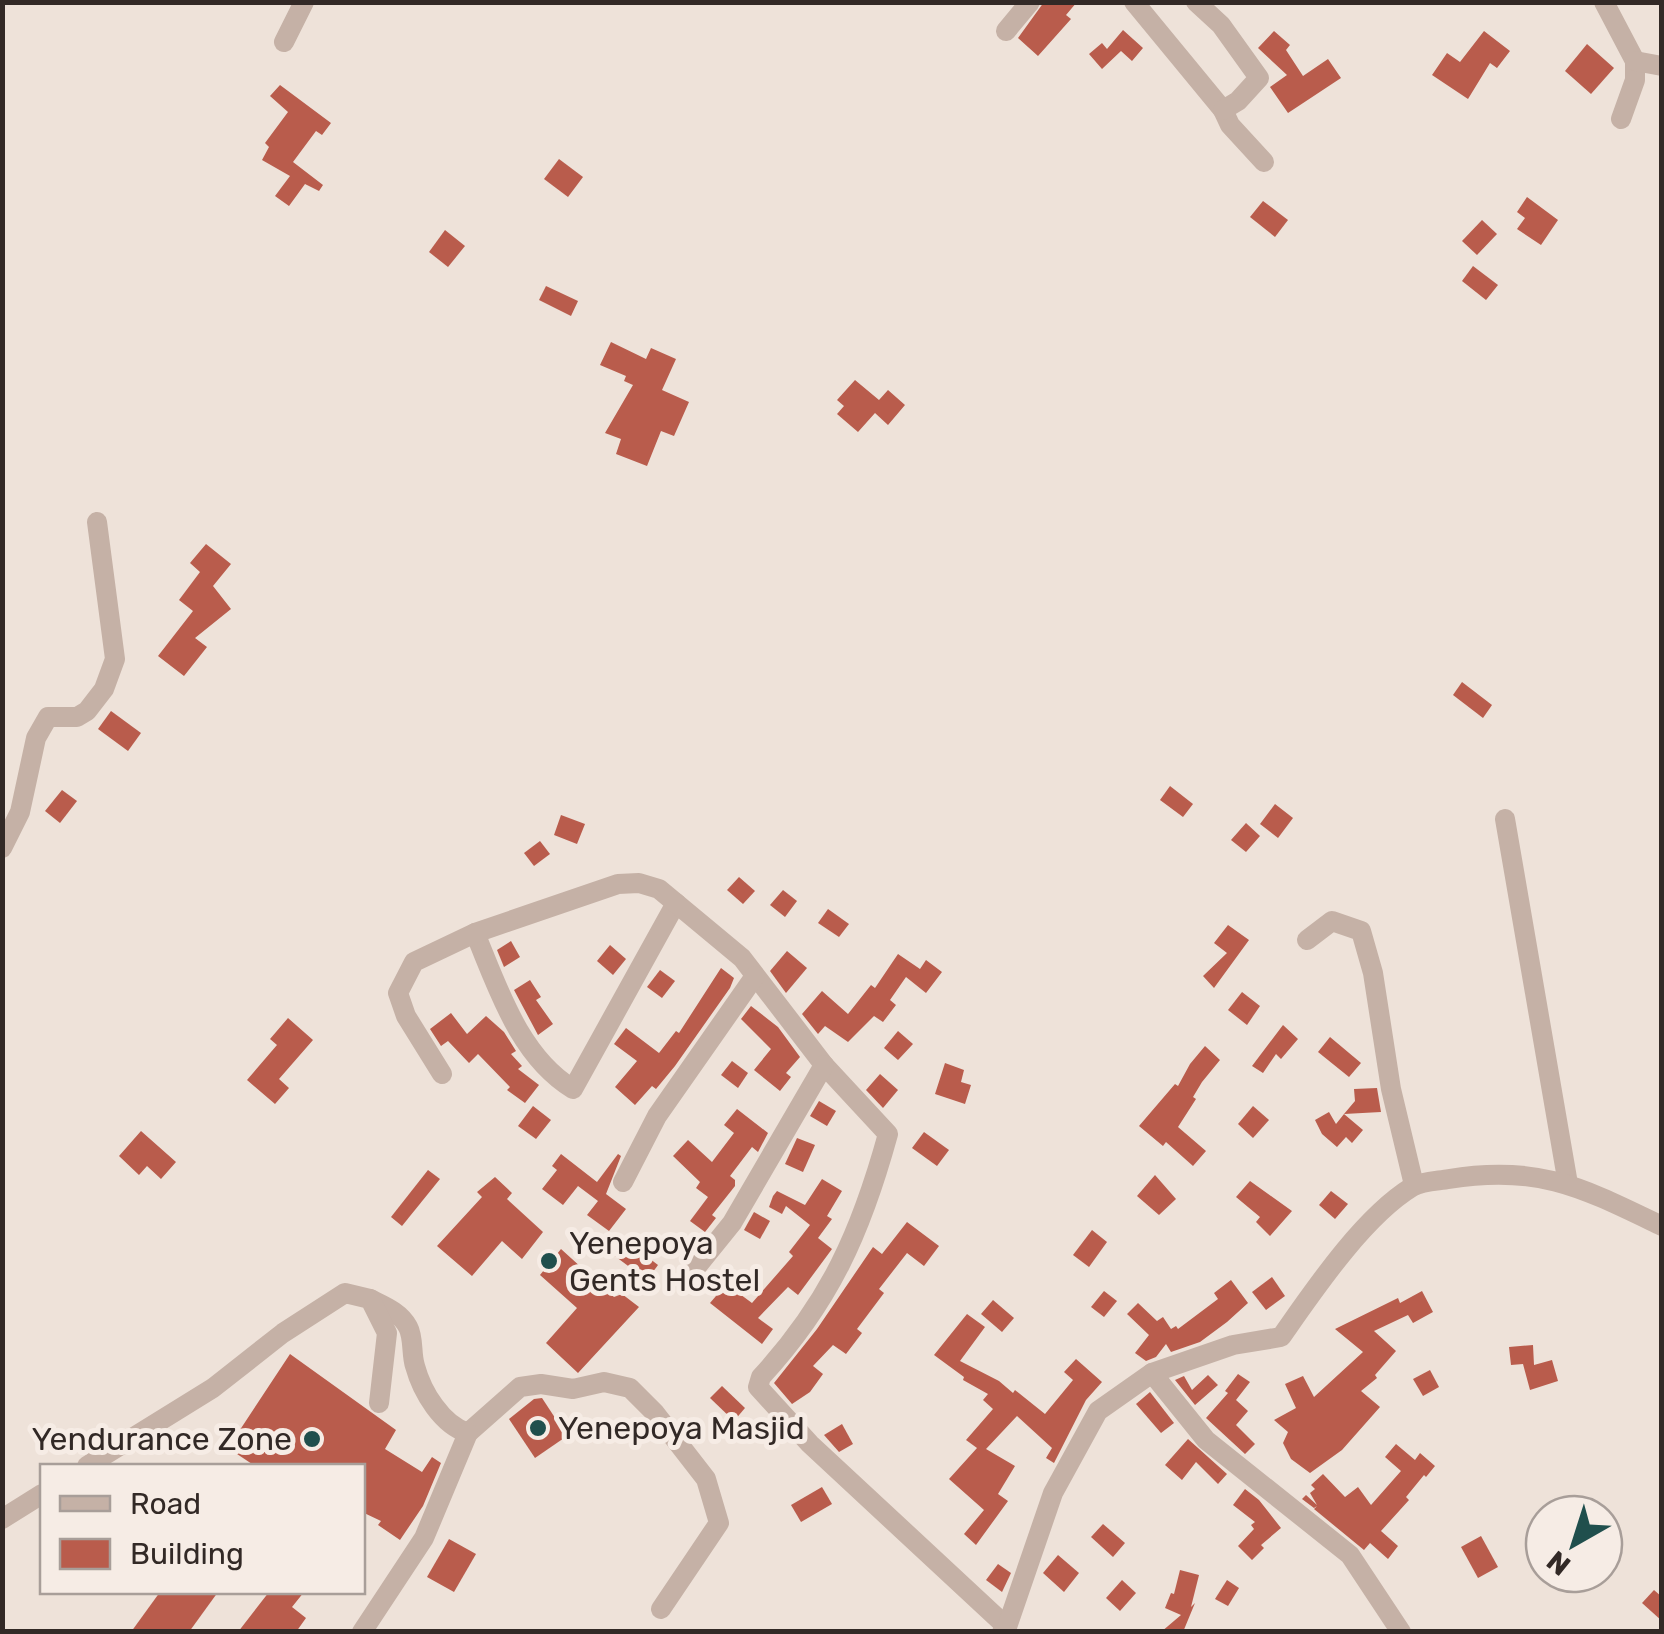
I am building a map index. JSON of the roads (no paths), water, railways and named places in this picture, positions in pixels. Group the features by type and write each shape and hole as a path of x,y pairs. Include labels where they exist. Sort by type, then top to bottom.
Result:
{"street":[{"path":"284,42 304,2"},
{"path":"1006,31 1030,2"},
{"path":"1134,2 1223,110 1230,125 1264,162"},
{"path":"1196,2 1221,26 1258,78 1238,101 1223,110"},
{"path":"1604,2 1635,60 1635,80 1621,119"},
{"path":"1635,60 1662,66"},
{"path":"2,848 20,812 36,738 48,717 77,717 87,711 104,688 114,658 97,522"},
{"path":"1505,819 1568,1184"},
{"path":"442,1074 406,1016 398,993 414,962 475,933 618,884 639,882 659,889 742,958 824,1064 888,1134 846,1260 808,1318 761,1377 758,1387 810,1444 1004,1629 1053,1493 1098,1412 1152,1373 1234,1345 1282,1337 1363,1230 1414,1185 1471,1176 1540,1176 1568,1184 1662,1226"},
{"path":"475,933 510,1017 554,1078 573,1089 676,903"},
{"path":"1307,940 1332,921 1362,931 1373,973 1391,1089 1414,1185"},
{"path":"623,1182 657,1116 755,976"},
{"path":"694,1270 732,1224 824,1064"},
{"path":"90,1464 213,1388 282,1333 344,1294 370,1299 393,1310 409,1328 414,1366 423,1390 457,1430 468,1433"},
{"path":"370,1299 388,1333 379,1403"},
{"path":"1152,1373 1206,1440 1350,1555 1400,1632"},
{"path":"362,1632 424,1538 468,1433 520,1387 542,1384 574,1389 604,1382 630,1388 654,1412 706,1479 719,1523 660,1609"},
{"path":"2,1519 40,1495"}],"place":[{"name":"Yenepoya Gents Hostel","path":"549,1261"},
{"name":"Yenepoya Masjid","path":"538,1428"},
{"name":"Yendurance Zone","path":"312,1439"}]}
